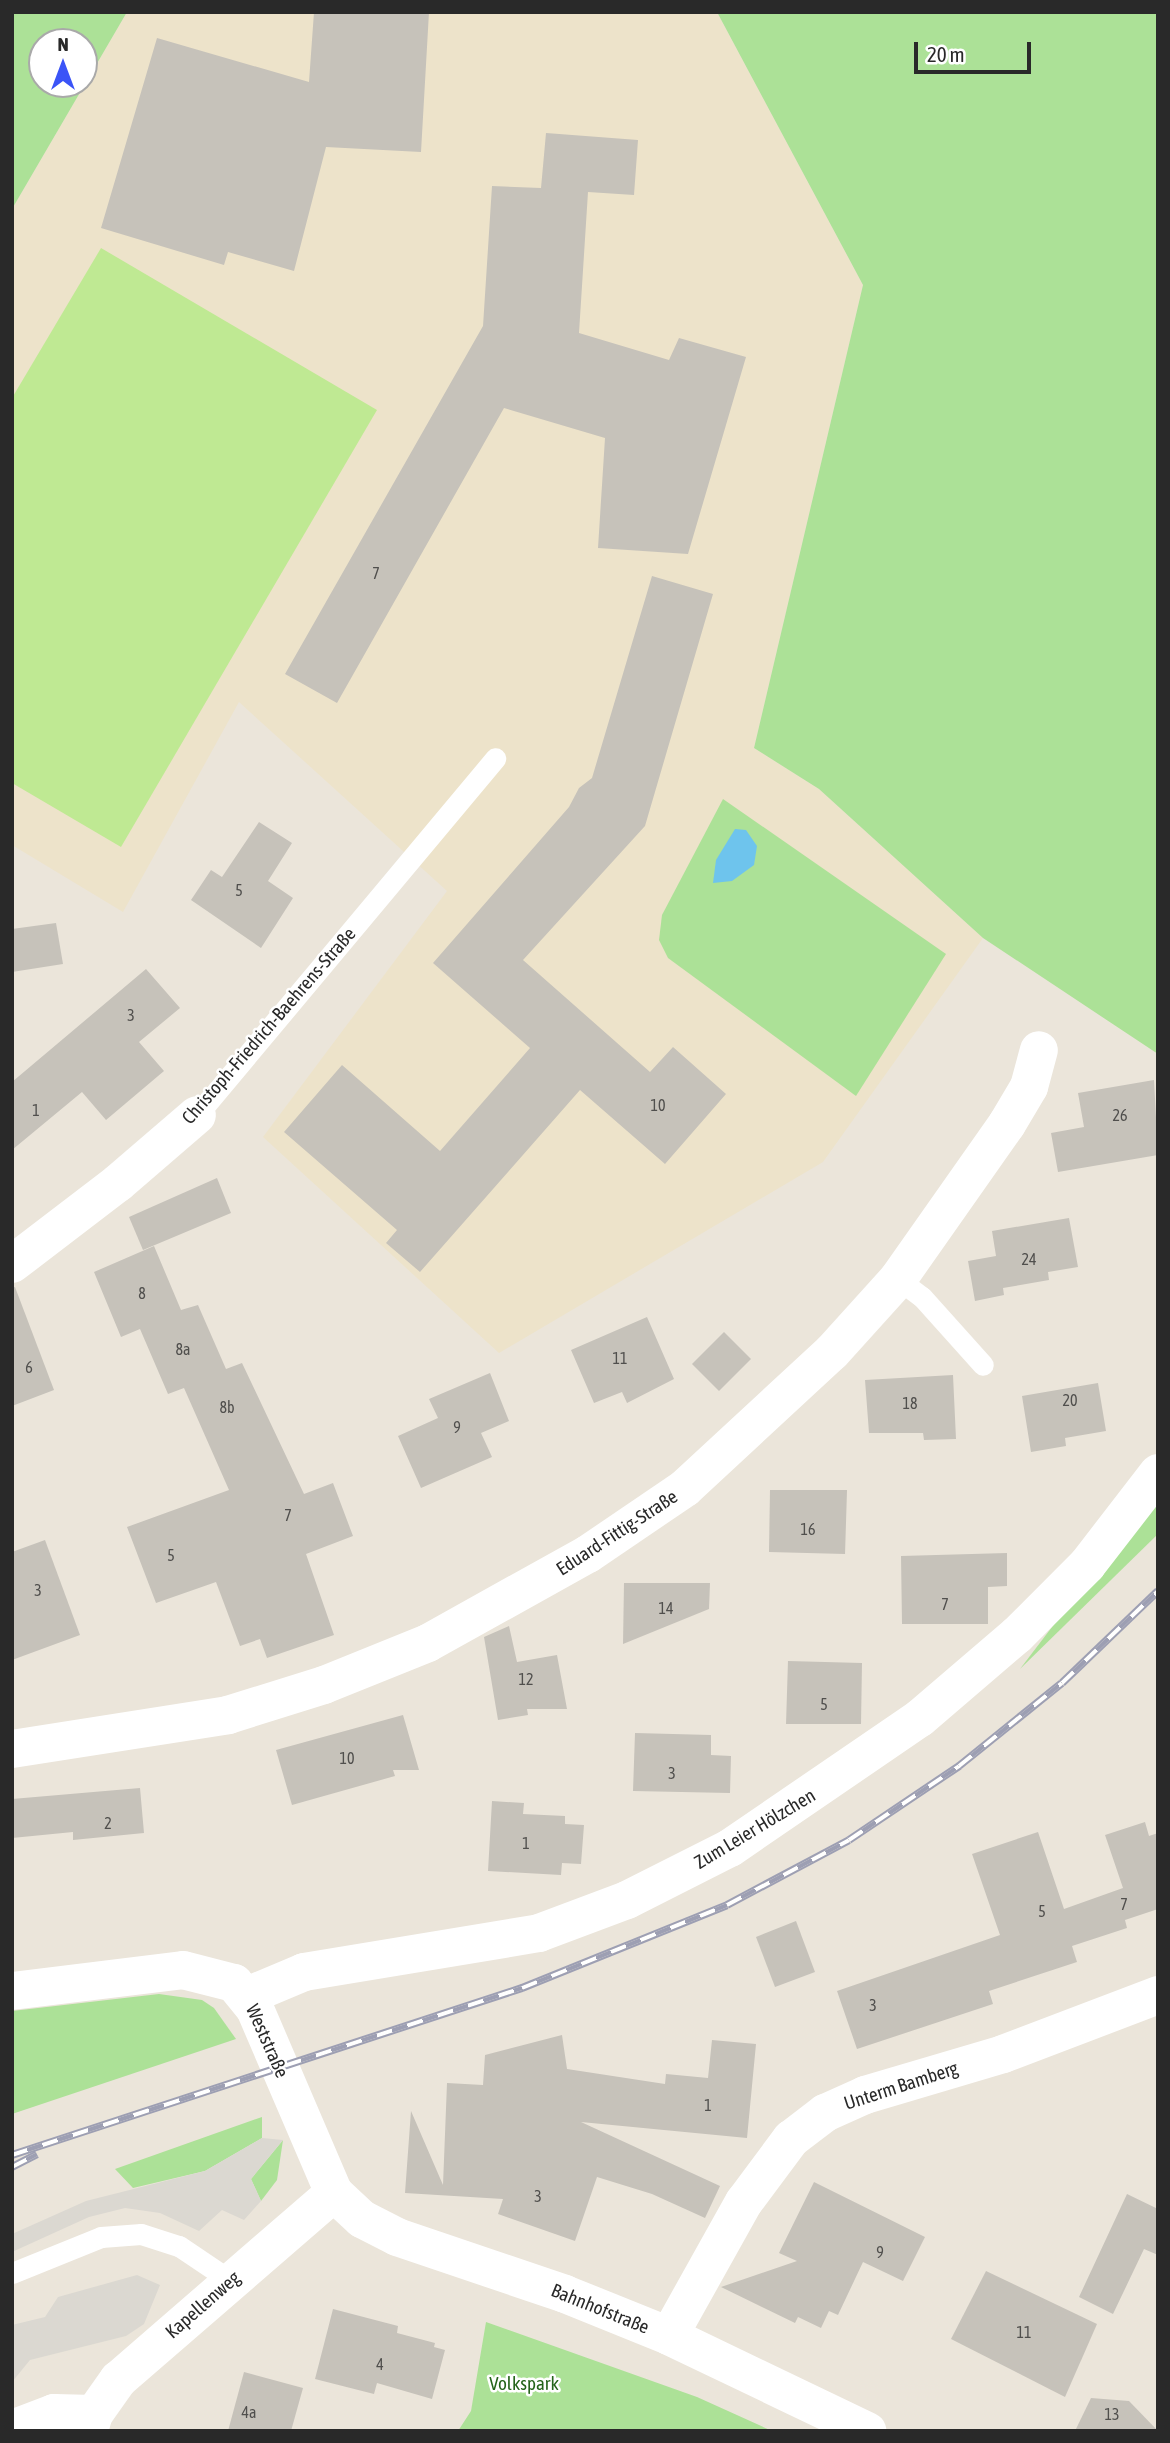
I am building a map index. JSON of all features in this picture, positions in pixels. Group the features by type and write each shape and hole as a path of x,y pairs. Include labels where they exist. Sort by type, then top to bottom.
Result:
{"street":[{"name":"Eduard-Fittig-Straße","path":"12,1749 228,1715 337,1680 428,1643 516,1597 685,1488 832,1352 898,1279 1022,1101 1039,1050"},
{"name":"Christoph-Friedrich-Baehrens-Straße","path":"12,1264 197,1115"},
{"name":"Zum Leier Hölzchen","path":"247,1996 304,1972 539,1933 627,1900 730,1848 909,1726 1017,1635 1087,1564 1158,1473"},
{"name":"Weststraße","path":"12,1991 183,1970 224,1979 247,1996 334,2193"},
{"name":"Unterm Bamberg","path":"668,2336 744,2202 791,2139 825,2113 865,2095 1003,2054 1158,1995"},
{"name":"Bahnhofstraße","path":"334,2193 362,2219 397,2237 565,2294 668,2336 867,2431"},
{"name":"Kapellenweg","path":"92,2423 118,2379 334,2193"},
{"path":"12,2429 54,2413 92,2423"}],"lane":[{"name":"Christoph-Friedrich-Baehrens-Straße","path":"197,1115 495,758"},
{"path":"898,1279 922,1297 983,1365"},
{"path":"12,2273 101,2237 141,2234 179,2246 231,2281"}],"shaded area":[{"path":"127,12 717,12 863,285 754,748 819,789 983,938 823,1162 499,1353 263,1137 447,891 239,702 123,912 12,845 12,209 77,98 98,98 98,62"},
{"path":"262,2138 283,2140 251,2179 261,2201 244,2220 222,2210 199,2231 160,2213 125,2208 89,2217 12,2252 12,2234 86,2201 205,2171"},
{"path":"137,2275 160,2285 144,2324 126,2336 30,2360 12,2382 12,2325 45,2317 58,2297"}],"green space":[{"path":"12,12 127,12 98,62 98,28 28,28 28,98 77,98 12,209"},
{"path":"717,12 1158,12 1158,1054 983,938 819,789 754,748 863,285"},
{"path":"101,248 377,410 121,847 12,783 12,398"},
{"path":"723,799 946,954 856,1096 668,958 659,940 662,915"},
{"path":"1158,1488 1158,1534 1020,1669"},
{"path":"159,1994 202,2000 214,2008 236,2039 12,2114 12,2011"},
{"path":"262,2117 262,2138 205,2171 133,2188 115,2169"},
{"path":"283,2140 277,2180 261,2201 251,2179"},
{"name":"Volkspark","path":"486,2322 697,2397 772,2431 458,2431 471,2411"}],"water":[{"path":"735,829 746,830 757,846 754,865 732,881 713,883 716,860"}],"building":[{"path":"314,12 429,12 421,152 326,147 294,271 228,252 224,265 101,228 157,38 309,82"},
{"path":"546,133 638,140 634,195 588,192 579,333 669,360 679,338 746,357 688,554 598,548 605,438 504,408 337,703 285,674 483,326 492,186 541,188"},
{"path":"652,576 713,594 645,826 523,960 650,1072 673,1047 726,1094 665,1164 580,1090 420,1272 386,1243 397,1230 284,1132 342,1065 440,1151 530,1048 433,963 569,807 579,788 592,778"},
{"path":"259,822 292,843 268,881 293,898 261,948 191,900 211,870 222,877"},
{"path":"56,923 63,964 12,972 12,929"},
{"path":"146,969 180,1008 139,1042 164,1071 106,1120 82,1092 12,1150 12,1082"},
{"path":"1154,1080 1158,1155 1058,1172 1051,1133 1084,1127 1078,1093"},
{"path":"217,1178 231,1213 143,1250 129,1217"},
{"path":"1069,1218 1078,1267 1048,1272 1049,1280 1003,1288 1004,1295 975,1301 968,1261 996,1256 992,1231"},
{"path":"154,1246 181,1310 198,1305 226,1369 242,1363 304,1494 333,1483 353,1536 306,1554 334,1635 267,1658 260,1639 240,1646 216,1582 156,1603 127,1527 229,1490 184,1388 168,1394 140,1329 121,1337 94,1272"},
{"path":"15,1287 54,1390 12,1406 12,1288"},
{"path":"647,1317 674,1379 627,1403 622,1392 594,1403 571,1350"},
{"path":"724,1332 751,1359 719,1391 692,1364"},
{"path":"490,1373 509,1421 481,1433 492,1457 421,1488 398,1436 438,1418 429,1399"},
{"path":"953,1375 956,1439 924,1440 923,1433 869,1433 865,1380"},
{"path":"1098,1383 1106,1431 1065,1438 1066,1446 1031,1452 1022,1396"},
{"path":"770,1490 847,1490 845,1554 769,1552"},
{"path":"45,1540 80,1635 12,1660 12,1552"},
{"path":"1007,1553 1007,1586 988,1587 988,1624 902,1624 901,1556"},
{"path":"624,1583 710,1583 709,1609 623,1644"},
{"path":"509,1626 517,1662 557,1655 567,1709 527,1709 528,1715 498,1720 484,1637"},
{"path":"788,1661 862,1663 861,1724 786,1724"},
{"path":"403,1715 419,1770 393,1770 395,1776 292,1805 276,1750"},
{"path":"635,1733 711,1735 711,1755 731,1756 730,1793 633,1791"},
{"path":"140,1788 144,1833 73,1840 73,1832 12,1838 12,1799"},
{"path":"492,1801 524,1803 523,1814 565,1816 565,1824 584,1825 581,1864 562,1863 561,1875 488,1871"},
{"path":"1145,1822 1149,1836 1158,1833 1158,1909 1125,1920 1127,1928 1072,1946 1077,1962 989,1991 993,2004 857,2049 837,1991 1000,1935 972,1854 1038,1832 1064,1909 1123,1888 1105,1835"},
{"path":"796,1921 815,1972 775,1987 756,1937"},
{"path":"562,2035 567,2069 665,2084 666,2074 708,2078 712,2040 756,2044 747,2138 581,2122 720,2186 705,2218 652,2194 597,2177 575,2241 498,2214 503,2199 405,2193 411,2111 443,2185 447,2083 483,2085 485,2055"},
{"path":"814,2182 925,2237 903,2281 863,2262 838,2315 829,2311 821,2328 798,2317 795,2323 721,2287 797,2261 779,2253"},
{"path":"1127,2194 1158,2209 1158,2255 1144,2249 1113,2314 1079,2297"},
{"path":"986,2271 1097,2324 1065,2397 951,2339"},
{"path":"333,2309 398,2326 397,2333 435,2343 434,2347 445,2350 432,2399 377,2383 374,2394 315,2379"},
{"path":"244,2372 303,2388 291,2431 228,2431"},
{"path":"1091,2398 1129,2401 1158,2431 1075,2431"}],"railway":[{"path":"12,2155 522,1988 727,1905 849,1840 959,1766 1062,1683 1158,1591"},
{"path":"12,2167 37,2154"}]}
